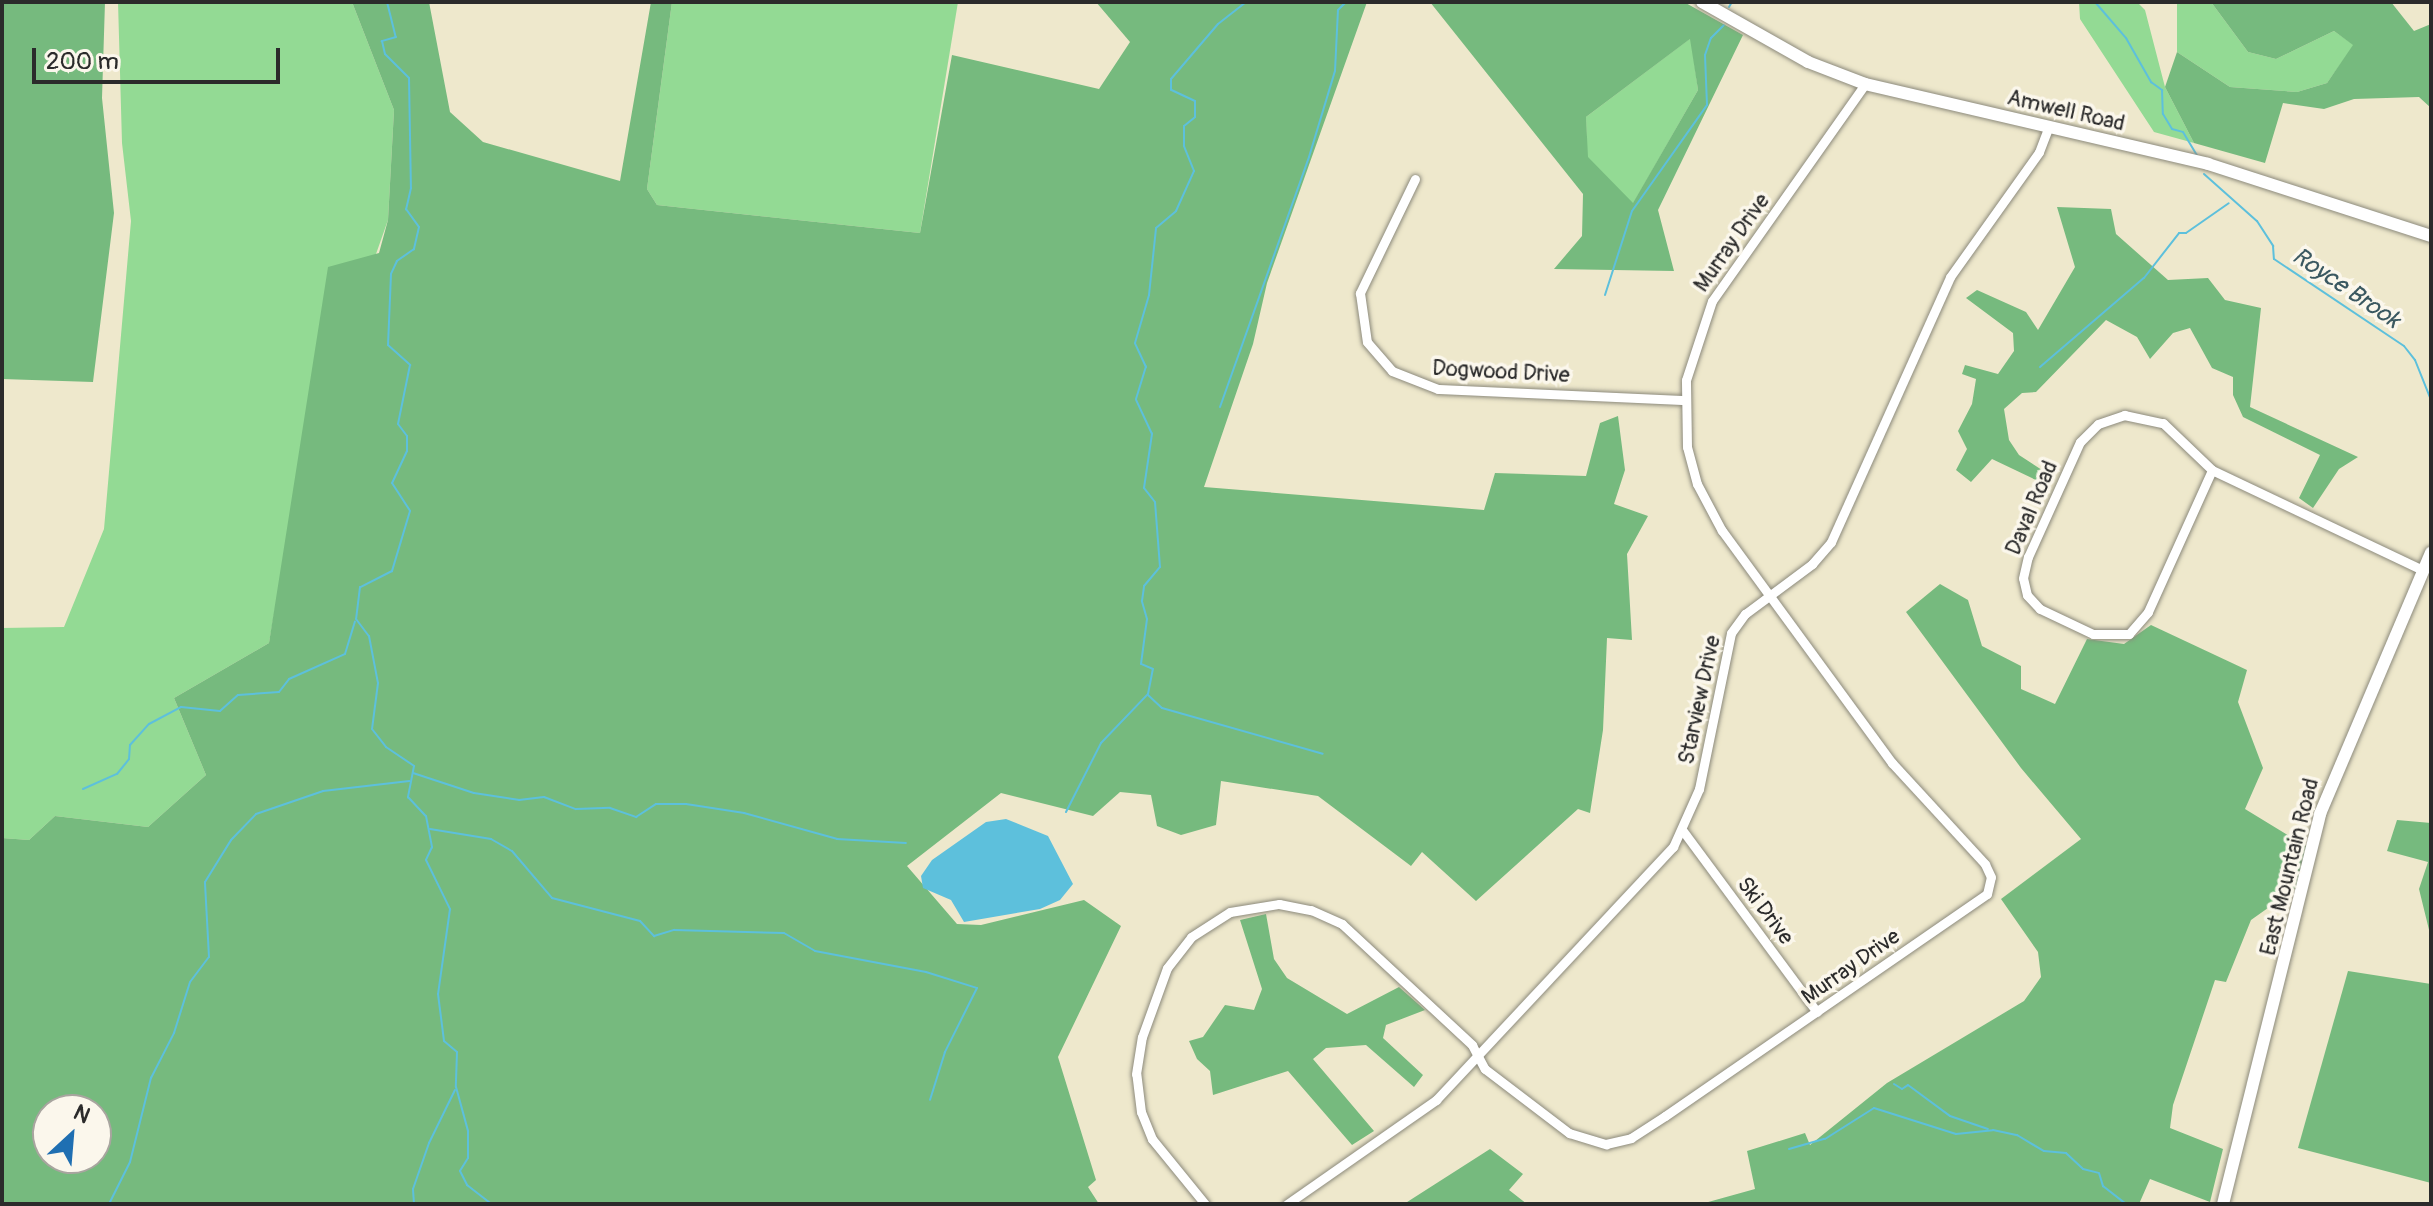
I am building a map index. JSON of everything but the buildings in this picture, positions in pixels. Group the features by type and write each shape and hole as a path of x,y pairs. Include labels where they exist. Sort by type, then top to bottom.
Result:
{"main road":[{"name":"Amwell Road","path":"1702,2 1798,57 1865,84 2245,174 2431,236"},
{"name":"East Mountain Road","path":"2223,1204 2320,814 2431,553"}],"street":[{"name":"Murray Drive","path":"1205,1204 1152,1139 1141,1112 1136,1074 1142,1037 1167,968 1191,937 1217,919 1245,908 1279,904 1327,916 1354,933 1479,1055 1485,1069 1569,1133 1606,1144 1631,1138 1984,898 1991,877 1892,763 1722,531 1697,484 1683,400 1693,346 1712,301 1865,84"},
{"name":"Starview Drive","path":"1287,1204 1436,1100 1653,872 1683,831 1699,789 1728,642 1745,614 1812,564 1831,542 1950,277 2039,152 2048,128"},
{"name":"Dogwood Drive","path":"1415,179 1360,293 1367,342 1392,371 1438,389 1683,400"},
{"name":"Daval Road","path":"2212,470 2148,612 2129,634 2093,634 2033,604 2023,578 2028,557 2080,442 2098,424 2124,415 2151,417 2173,429 2212,470 2423,570"},
{"name":"Ski Drive","path":"1683,831 1817,1012"}],"green space":[{"path":"2,2 105,2 102,98 114,213 93,382 2,379"},
{"path":"118,2 352,2 394,110 388,220 299,472 269,643 174,698 206,775 148,827 55,816 29,840 2,838 2,628 64,627 104,529 131,221 122,143"},
{"path":"352,2 429,2 450,112 483,142 620,181 651,2 672,2 647,189 657,205 920,233 952,55 1099,89 1130,42 1096,2 1367,2 1267,283 1253,344 1204,487 1484,510 1495,473 1586,476 1600,423 1618,416 1625,470 1614,504 1648,516 1627,554 1632,640 1607,638 1603,730 1590,813 1578,809 1476,901 1422,852 1411,866 1318,796 1221,781 1216,825 1181,835 1157,826 1151,795 1120,792 1093,816 1001,793 907,866 957,924 981,925 1084,900 1121,926 1058,1057 1096,1180 1088,1187 1099,1204 2,1204 2,838 29,840 55,816 148,827 206,775 174,698 269,643 328,267 379,253 388,220 394,110"},
{"path":"672,2 958,2 920,233 657,205 647,189"},
{"path":"1430,2 1684,2 1743,35 1658,210 1674,271 1554,269 1582,236 1583,194","holes":["1690,39 1698,90 1633,203 1588,157 1586,117"]},
{"path":"2079,2 2137,2 2145,10 2165,87 2194,143 2154,132 2080,19"},
{"path":"2177,2 2211,2 2248,52 2276,59 2334,31 2354,45 2327,83 2297,92 2230,87 2177,52"},
{"path":"2211,2 2391,2 2414,31 2431,24 2431,108 2419,97 2354,99 2324,109 2283,103 2265,163 2194,143 2165,87 2177,52 2230,87 2297,92 2327,83 2353,45 2334,31 2276,59 2248,52"},
{"path":"1691,38 1698,90 1633,204 1587,157 1586,117"},
{"path":"2057,207 2111,209 2116,234 2168,280 2208,278 2225,300 2261,308 2250,407 2358,457 2339,469 2313,508 2299,498 2320,455 2243,417 2233,395 2233,377 2212,368 2190,328 2173,333 2150,359 2137,337 2106,320 2036,392 2022,393 2004,409 2009,440 2019,455 2045,472 2038,481 1992,459 1971,482 1956,470 1967,449 1958,431 1972,404 1976,379 1962,374 1965,365 1998,374 2014,351 2013,333 1966,298 1977,290 2026,312 2038,330 2075,267"},
{"path":"1940,584 1968,600 1982,646 2021,666 2021,689 2055,704 2087,639 2124,644 2151,625 2247,670 2238,702 2263,768 2245,809 2309,848 2303,883 2251,920 2226,982 2215,980 2173,1105 2170,1128 2223,1149 2210,1202 2150,1179 2139,1204 1701,1204 1755,1189 1747,1151 1805,1133 1810,1145 1887,1083 2024,1001 2041,977 2038,952 2001,899 2081,839 2021,768 1906,612"},
{"path":"2397,820 2431,823 2431,938 2419,889 2428,862 2387,851"},
{"path":"1266,914 1274,959 1287,978 1347,1014 1399,987 1425,1010 1386,1025 1383,1038 1423,1075 1414,1087 1366,1045 1326,1048 1313,1059 1374,1131 1352,1145 1288,1071 1213,1095 1210,1071 1197,1059 1189,1041 1203,1037 1225,1005 1254,1010 1262,989 1240,920"},
{"path":"2348,971 2431,984 2431,1183 2298,1148"},
{"path":"1490,1149 1523,1174 1509,1190 1527,1204 1404,1204"}],"water":[{"path":"1006,819 1048,836 1073,884 1060,900 1040,909 964,922 951,900 923,888 921,876 932,860 986,822"}],"waterway":[{"path":"387,2 396,37 382,41 385,54 409,78 411,188 406,209 419,227 414,249 397,261 391,274 388,345 410,365 398,424 407,436 407,451 392,483 410,511 392,571 360,587 356,619 369,636 378,683 372,729 386,747 414,766 408,797 426,816 432,847 426,860 450,909 438,994 444,1041 457,1052 456,1087 468,1131 468,1158 460,1171 467,1185 491,1204"},
{"path":"1066,812 1101,743 1148,694 1153,669 1141,664 1147,619 1142,601 1144,586 1160,567 1155,502 1144,488 1152,434 1136,399 1146,367 1135,343 1149,295 1156,228 1176,211 1194,171 1184,146 1184,126 1195,117 1195,101 1171,90 1171,79 1218,24 1246,2"},
{"path":"1220,407 1309,157 1335,71 1338,10 1346,2"},
{"path":"1729,7 1732,2"},
{"name":"Royce Brook","path":"2095,2 2126,38 2151,82 2162,90 2163,114 2172,129 2183,132 2197,155"},
{"path":"1605,295 1632,211 1707,105 1705,55 1711,38 1724,25"},
{"name":"Royce Brook","path":"2204,174 2257,221 2273,246 2274,259 2404,346 2415,360 2431,400"},
{"path":"2040,367 2144,278 2179,233 2186,233 2229,203"},
{"path":"83,789 117,774 129,759 130,745 149,724 181,707 220,711 238,695 279,692 289,679 345,654 355,621"},
{"path":"1148,695 1162,708 1323,754"},
{"path":"413,773 474,793 519,800 544,797 576,809 610,808 636,817 656,804 686,804 744,813 837,839 906,843"},
{"path":"109,1204 130,1162 151,1078 174,1033 190,982 209,957 205,882 231,840 256,814 323,791 409,781"},
{"path":"430,829 491,839 512,851 552,898 640,921 654,936 674,930 784,933 815,951 926,972 977,988 945,1052 930,1100"},
{"path":"1894,1084 1902,1089 1908,1085 1950,1116 1988,1129"},
{"path":"414,1204 413,1189 429,1143 455,1090"},
{"path":"1789,1149 1825,1139 1874,1108 1956,1134 1993,1130 2017,1135 2044,1151 2066,1153 2083,1169 2099,1173 2103,1186 2126,1204"}]}
